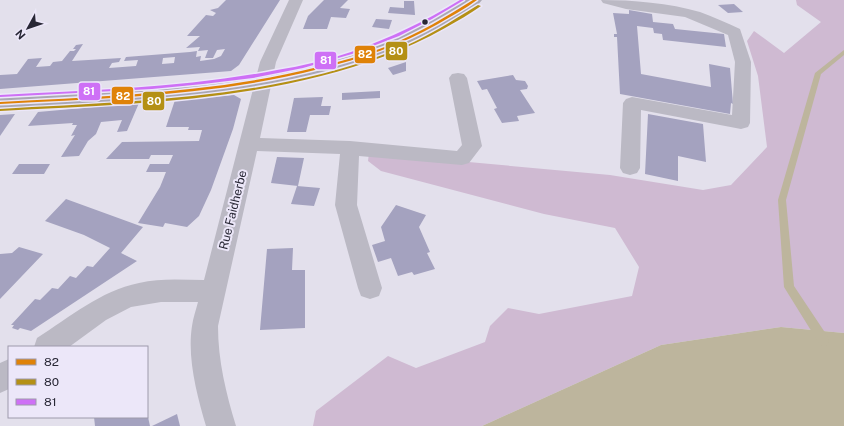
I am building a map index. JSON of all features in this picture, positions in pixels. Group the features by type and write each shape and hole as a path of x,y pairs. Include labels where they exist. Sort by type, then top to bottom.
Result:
{"main road":[{"path":"0,103 166,92 263,81 327,67 390,46 431,27 475,0"}],"street":[{"name":"Rue Faidherbe","path":"221,426 207,373 204,348 205,326 212,291 268,62 296,0"},
{"path":"608,0 615,3 690,14 735,32 743,62 741,123 632,103 630,168"},
{"path":"249,144 350,148 462,158 472,146 458,78"},
{"path":"350,148 346,205 370,288"},
{"path":"49,346 111,305 130,296 151,292 212,291"}],"shaded area":[{"path":"796,0 844,0 844,333 781,327 661,345 482,426 313,426 316,411 388,356 416,368 485,342 490,326 508,308 539,314 632,296 639,267 615,228 544,214 381,171 368,161 369,153 610,175 703,190 731,185 767,147 758,76 747,41 754,31 784,53 821,22 797,5"},
{"path":"781,327 844,333 844,426 482,426 661,345"}],"building":[{"path":"226,0 280,0 239,65 231,71 0,89 0,75 17,74 28,59 42,58 36,67 50,66 53,62 62,61 70,51 74,51 76,49 73,49 76,45 83,44 72,61 121,58 119,62 112,63 109,68 136,66 138,60 124,61 126,57 197,51 196,57 201,56 200,61 214,59 221,56 225,49 217,50 213,58 205,58 208,50 198,51 200,47 186,48 200,36 187,36 206,15 213,16 216,13 210,10 218,8","holes":["175,57 174,63 162,64 163,58"]},
{"path":"324,0 348,0 340,8 350,9 346,18 331,17 327,29 303,29 308,16"},
{"path":"404,1 414,1 415,15 388,13 390,7 404,8"},
{"path":"734,4 743,12 728,13 718,5"},
{"path":"629,10 652,14 653,22 673,24 675,29 724,34 726,47 663,40 662,34 654,33 653,28 637,26 641,74 711,87 709,64 730,68 733,104 731,103 730,114 620,94 617,37 614,37 614,34 617,34 613,13 629,14"},
{"path":"376,19 392,20 389,29 372,27"},
{"path":"406,62 406,71 393,75 388,68"},
{"path":"513,75 516,80 525,81 528,86 527,89 520,90 535,113 517,116 519,121 502,123 494,109 497,108 487,89 482,90 477,81"},
{"path":"380,91 380,98 342,100 342,93"},
{"path":"234,95 241,99 233,129 211,190 199,216 187,227 165,223 163,227 138,223 160,187 166,172 146,172 150,164 169,164 173,155 151,155 149,159 106,159 122,142 199,141 202,130 188,130 189,127 166,127 175,100"},
{"path":"323,97 321,106 331,106 329,115 310,115 306,132 287,132 294,98"},
{"path":"139,103 127,131 117,132 122,120 101,122 96,134 88,141 79,156 61,157 75,135 71,136 77,125 72,125 73,123 28,126 38,112"},
{"path":"15,114 0,136 0,115"},
{"path":"648,114 703,124 706,162 678,156 678,181 645,174"},
{"path":"277,157 304,158 298,186 271,183"},
{"path":"19,164 50,164 44,174 12,174"},
{"path":"297,186 320,188 314,206 291,204"},
{"path":"66,199 143,227 121,253 137,261 31,331 20,328 18,330 12,328 14,325 11,325 35,299 40,300 52,288 58,289 70,276 76,278 87,266 93,267 110,248 84,235 45,221"},
{"path":"396,205 426,215 419,227 430,252 427,253 435,269 414,275 412,272 398,276 391,258 378,262 372,245 385,241 381,227"},
{"path":"19,247 43,254 0,299 0,254 12,253"},
{"path":"293,248 292,270 305,270 305,328 260,330 267,249"},
{"path":"177,414 180,426 152,426"},
{"path":"148,417 150,426 95,426 94,418"}],"waterway":[{"path":"824,341 789,287 782,200 818,73 844,52"}],"transit line":[{"name":"81","path":"0,96 152,88 203,83 303,67 351,53 398,35 430,19 462,0"},
{"name":"82","path":"0,103 198,90 295,74 343,62 390,46 423,31 475,0"},
{"name":"80","path":"0,110 100,105 200,97 298,81 347,69 394,52 427,37 479,6"}]}
